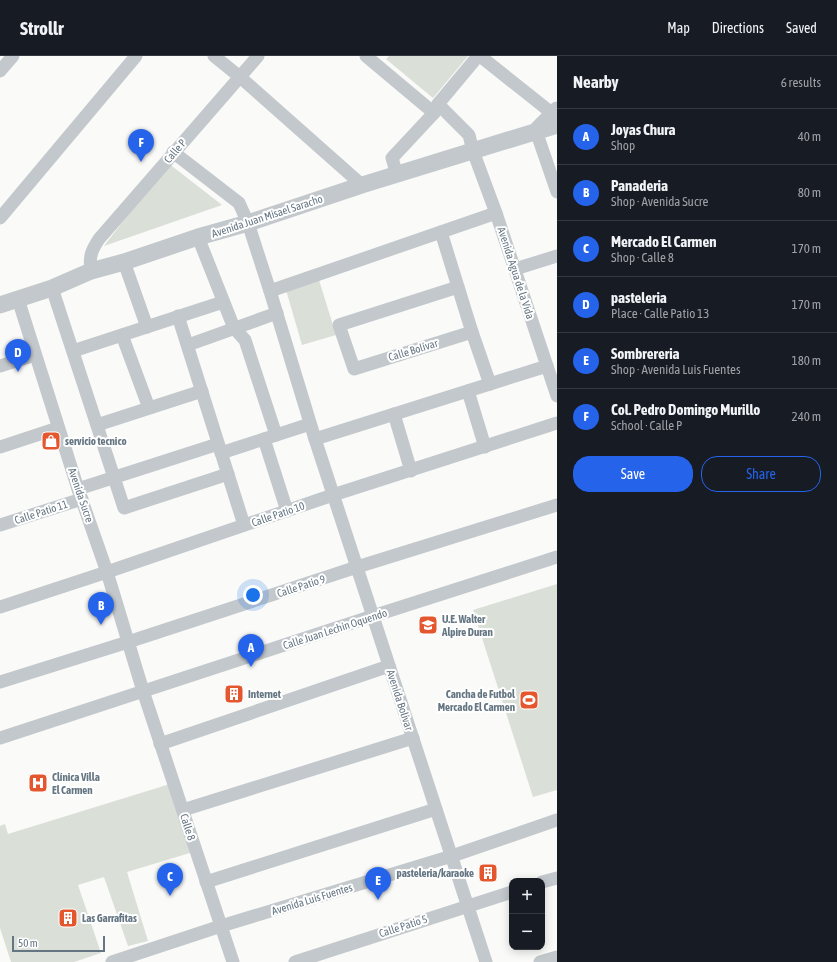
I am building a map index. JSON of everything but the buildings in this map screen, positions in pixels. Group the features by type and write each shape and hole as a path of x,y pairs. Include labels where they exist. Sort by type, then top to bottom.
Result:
{"street":[{"path":"0,71 13,56"},
{"path":"0,218 136,56"},
{"path":"214,56 240,77 362,185"},
{"name":"Calle P","path":"91,271 90,257 94,246 99,239 258,56"},
{"path":"397,175 392,158 479,56 556,116"},
{"name":"Avenida Agua de la Vida","path":"373,58 469,135 473,151 496,213 557,396"},
{"name":"Avenida Juan Misael Saracho","path":"0,305 52,288 91,271 124,262 198,237 248,223 362,185 536,131 556,116"},
{"path":"536,131 557,192"},
{"path":"174,152 239,203 248,223 270,291 315,439 547,366"},
{"path":"270,291 496,213"},
{"path":"441,232 490,384"},
{"path":"198,237 234,328 245,340 287,511"},
{"path":"515,269 557,256"},
{"path":"124,262 147,327"},
{"name":"Calle Bolívar","path":"458,287 339,325 354,369 472,332"},
{"path":"52,288 124,508 228,474"},
{"name":"Avenida Sucre","path":"18,299 58,428 107,572 143,691"},
{"path":"73,351 223,302"},
{"path":"188,346 277,313"},
{"path":"178,316 244,525"},
{"path":"122,335 149,408"},
{"path":"0,366 35,355"},
{"path":"97,425 202,391"},
{"path":"468,391 485,446"},
{"path":"394,414 411,471"},
{"name":"Calle Patio 10","path":"0,607 333,495 557,423"},
{"name":"Calle Patio 11","path":"0,525 80,494 114,477 220,448 270,437 310,424"},
{"path":"0,447 58,428"},
{"name":"Avenida Bolívar","path":"315,439 486,962"},
{"name":"Calle Patio 9","path":"0,682 557,505"},
{"name":"Calle Juan Lechin Oquendo","path":"0,738 373,616 557,558"},
{"path":"160,744 389,666"},
{"name":"Calle 8","path":"143,691 233,962"},
{"path":"182,810 412,738"},
{"path":"206,882 436,809"},
{"name":"Avenida Luis Fuentes","path":"112,962 221,926 452,856 557,820"},
{"path":"545,881 557,878"},
{"name":"Calle Patio 5","path":"295,962 509,893"},
{"path":"540,962 557,956"}],"shaded area":[{"path":"389,56 468,56 433,98 386,59"},
{"path":"168,163 222,205 104,246"},
{"path":"319,280 336,335 302,345 286,290"},
{"name":"Cancha de Futbol Mercado El Carmen","path":"557,584 557,790 533,797 473,610"},
{"path":"170,784 193,852 127,872 148,941 128,946 104,877 78,885 101,953 74,962 11,962 0,928 0,826 5,824 8,834"}],"place":[{"name":"Col. Pedro Domingo Murillo","path":"141,162"},
{"name":"pasteleria","path":"18,372"},
{"name":"servicio tecnico","path":"51,441"},
{"name":"Panaderia","path":"101,625"},
{"name":"U.E. Walter Alpire Duran","path":"428,625"},
{"name":"Joyas Chura","path":"251,667"},
{"name":"Internet","path":"234,694"},
{"name":"Cancha de Futbol Mercado El Carmen","path":"529,700"},
{"name":"Clínica Villa El Carmen","path":"38,783"},
{"name":"pasteleria/karaoke","path":"488,873"},
{"name":"Mercado El Carmen","path":"170,896"},
{"name":"Sombrereria","path":"378,900"},
{"name":"Las Garrafitas","path":"68,918"}]}
